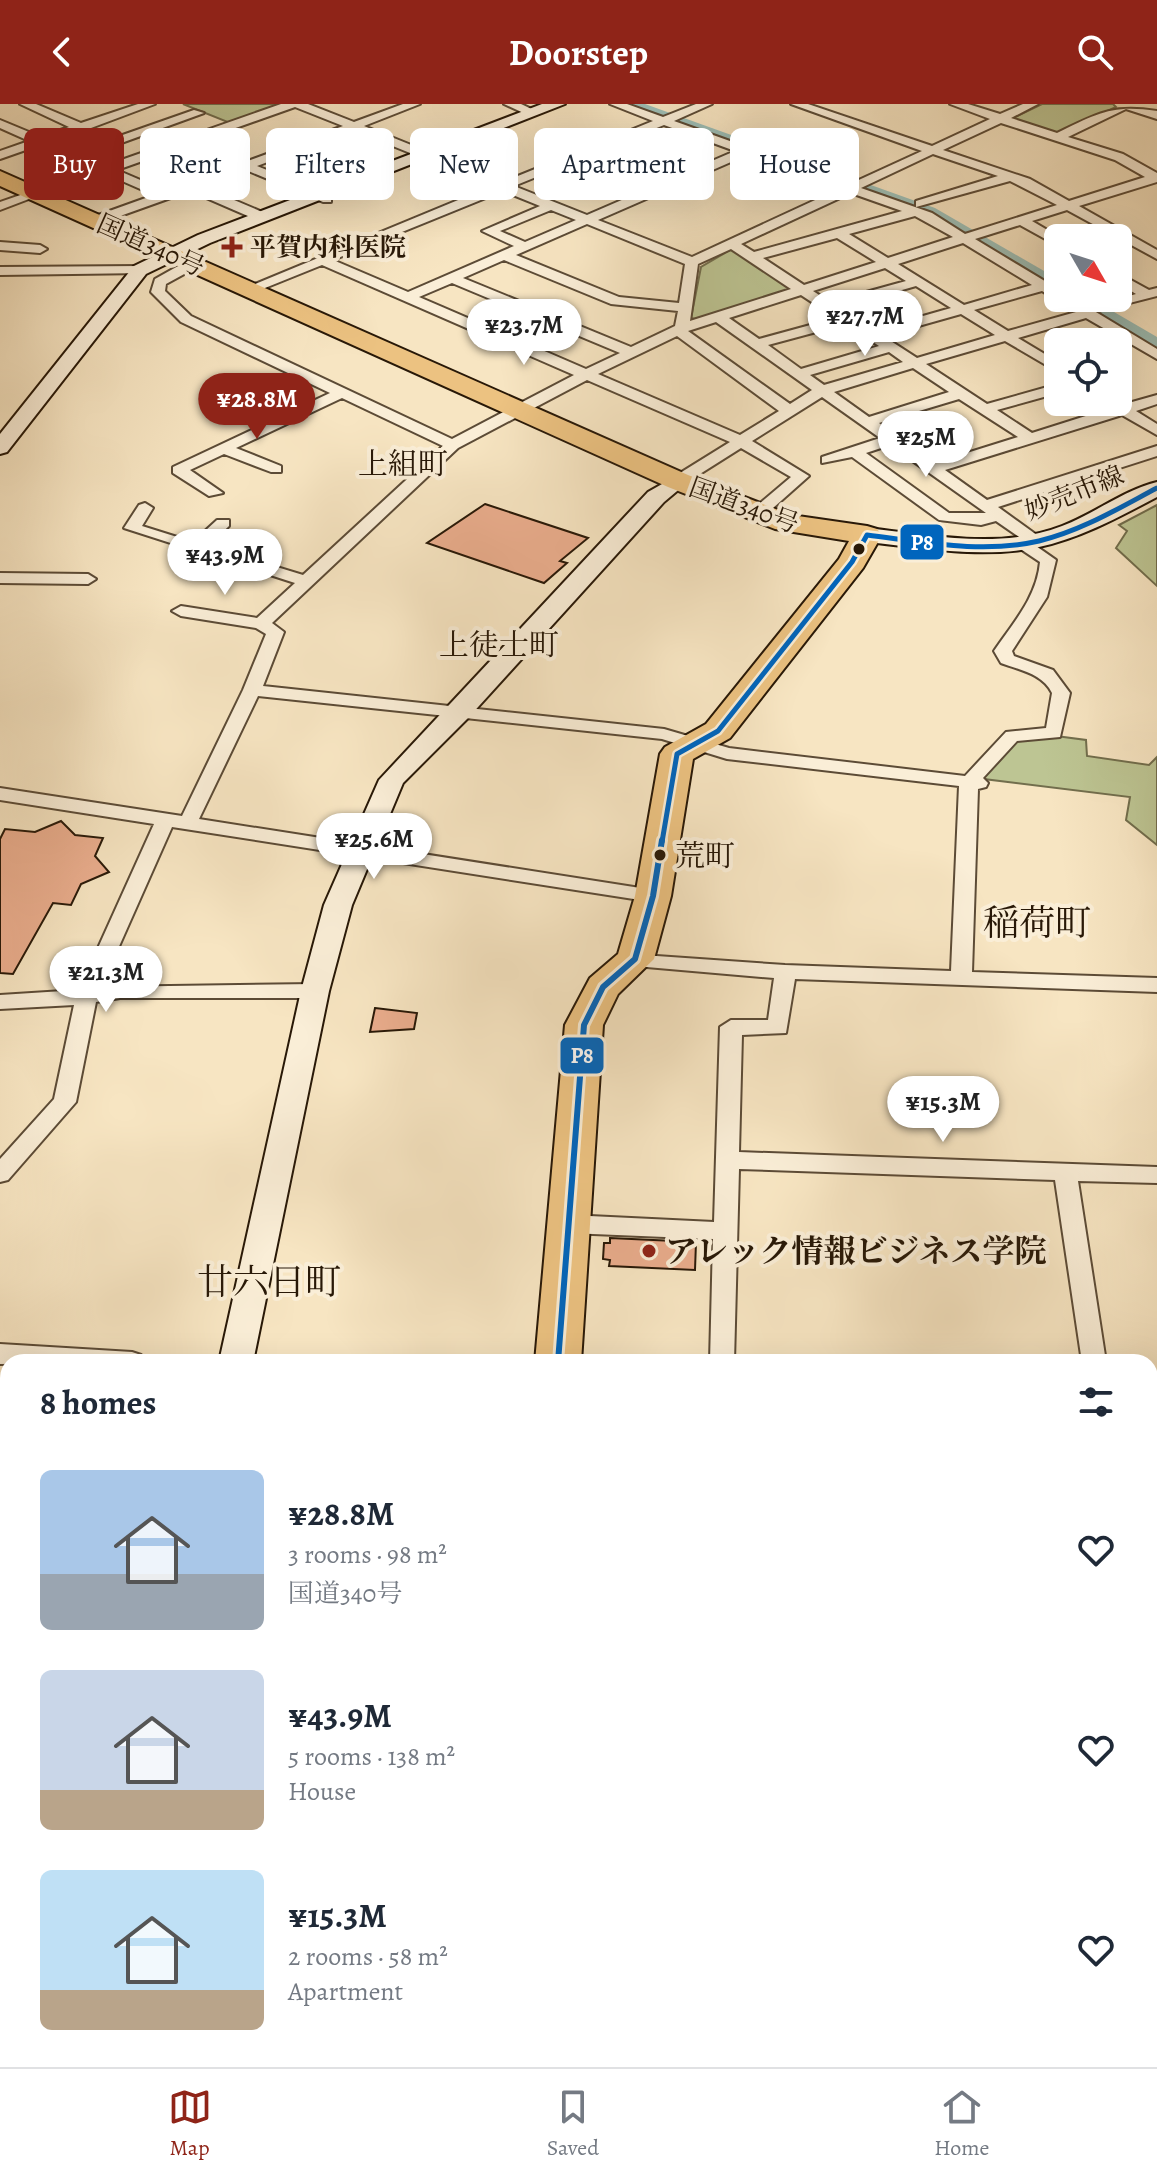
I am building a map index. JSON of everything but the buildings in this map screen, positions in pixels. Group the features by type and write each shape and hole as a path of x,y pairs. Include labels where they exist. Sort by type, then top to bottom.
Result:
{"highway":[{"name":"国道340号","path":"0,178 24,189"},
{"name":"国道340号","path":"49,200 678,481 758,513 806,527 867,535"},
{"path":"559,1354 584,1025 603,987 635,959 653,896 677,754 718,731 852,562 867,535"}],"street":[{"path":"26,104 113,142 198,113"},
{"path":"79,127 145,104"},
{"path":"177,104 230,126"},
{"path":"124,163 295,104 410,150"},
{"path":"250,163 414,104"},
{"path":"510,104 534,113"},
{"path":"498,128 557,104"},
{"path":"508,128 575,104"},
{"path":"616,104 730,141"},
{"path":"640,104 730,144"},
{"path":"518,181 706,104"},
{"path":"956,104 1119,157 1157,177"},
{"path":"859,185 1032,104"},
{"path":"808,105 1009,177 1101,224"},
{"path":"1058,137 1123,105 1157,115"},
{"path":"0,124 24,134"},
{"path":"0,155 24,147"},
{"path":"408,297 730,158"},
{"path":"752,257 838,233 1009,177"},
{"path":"261,624 453,445 587,373 680,329 1157,177"},
{"path":"859,187 918,208 1044,280"},
{"path":"518,193 692,262 826,200"},
{"path":"0,206 24,198"},
{"path":"95,221 152,200"},
{"path":"223,200 262,217"},
{"path":"313,200 262,217 182,260 160,282 158,292 186,319 339,394 453,445"},
{"path":"0,271 140,270 182,260 315,200"},
{"path":"250,289 470,200"},
{"path":"524,246 489,231 550,206"},
{"path":"1023,221 1044,234"},
{"path":"838,233 1044,359"},
{"path":"1132,241 1157,233"},
{"path":"1132,241 1157,255"},
{"path":"732,244 1031,439"},
{"path":"0,246 40,249"},
{"path":"503,255 616,301 685,308"},
{"path":"322,260 740,441 801,476 758,513"},
{"path":"680,329 692,262"},
{"path":"0,448 140,270"},
{"path":"451,278 630,352"},
{"path":"829,306 920,281"},
{"path":"1132,284 1152,293"},
{"path":"873,335 1044,286"},
{"path":"1132,299 1152,293"},
{"path":"238,1354 315,991 338,905 358,852 392,780 460,712 645,508 678,481 823,390 1007,337 1070,312"},
{"path":"1097,312 1157,355"},
{"path":"1110,312 1157,340"},
{"path":"720,318 994,510 1048,560 1041,593 1003,651 1007,659 1047,674 1058,686 1061,693 1054,733 1012,736 974,782 961,980"},
{"path":"756,344 849,319"},
{"path":"680,329 789,411"},
{"path":"799,374 892,347"},
{"path":"986,409 1044,392"},
{"path":"868,422 962,393"},
{"path":"215,493 178,470 339,394"},
{"path":"1132,403 1157,399"},
{"path":"1132,414 1157,429"},
{"path":"936,468 1031,439 1092,416"},
{"path":"827,460 893,439"},
{"path":"224,449 276,469"},
{"path":"854,451 945,517 981,520 994,510 1157,451"},
{"name":"妙売市線","path":"867,535 994,546 1028,542 1066,531 1157,488"},
{"path":"145,508 132,528 304,581"},
{"path":"196,548 223,523"},
{"path":"0,578 88,579"},
{"path":"181,611 261,624 275,632 252,690 188,823"},
{"path":"252,690 664,734 727,753 974,782"},
{"path":"0,794 653,896"},
{"path":"0,1174 65,1102 87,995 165,820"},
{"path":"635,959 785,972 1157,985"},
{"path":"722,1354 731,1027 778,1028 785,972"},
{"path":"0,1002 120,991 315,991"},
{"path":"728,1160 1157,1175"},
{"path":"1065,1172 1093,1354"},
{"path":"569,1224 726,1231"}],"green space":[{"path":"183,104 287,104 230,123"},
{"path":"1042,104 1113,104 1116,107 1058,134 1011,119"},
{"path":"730,250 736,250 795,290 699,320 691,318 701,267"},
{"path":"1157,505 1157,586 1116,548 1127,531 1119,525"},
{"path":"1056,736 1086,740 1087,756 1149,765 1157,757 1157,845 1126,820 1130,797 984,779 983,775 1015,738"}],"waterway":[{"path":"627,104 928,212 1044,280"},
{"path":"1098,312 1157,347"}],"transit line":[{"name":"P8","path":"559,1354 584,1025 603,987 635,959 653,896 677,754 718,731 852,562 867,535 953,545 1018,545 1070,531 1157,488"}],"place":[{"name":"平賀内科医院","path":"232,247"},
{"name":"荒町","path":"660,855"},
{"name":"アレック情報ビジネス学院","path":"649,1251"}],"district":[{"name":"上組町","path":"403,464"},
{"name":"上徒士町","path":"499,645"},
{"name":"稲荷町","path":"1037,922"},
{"name":"廿六日町","path":"269,1281"}]}
